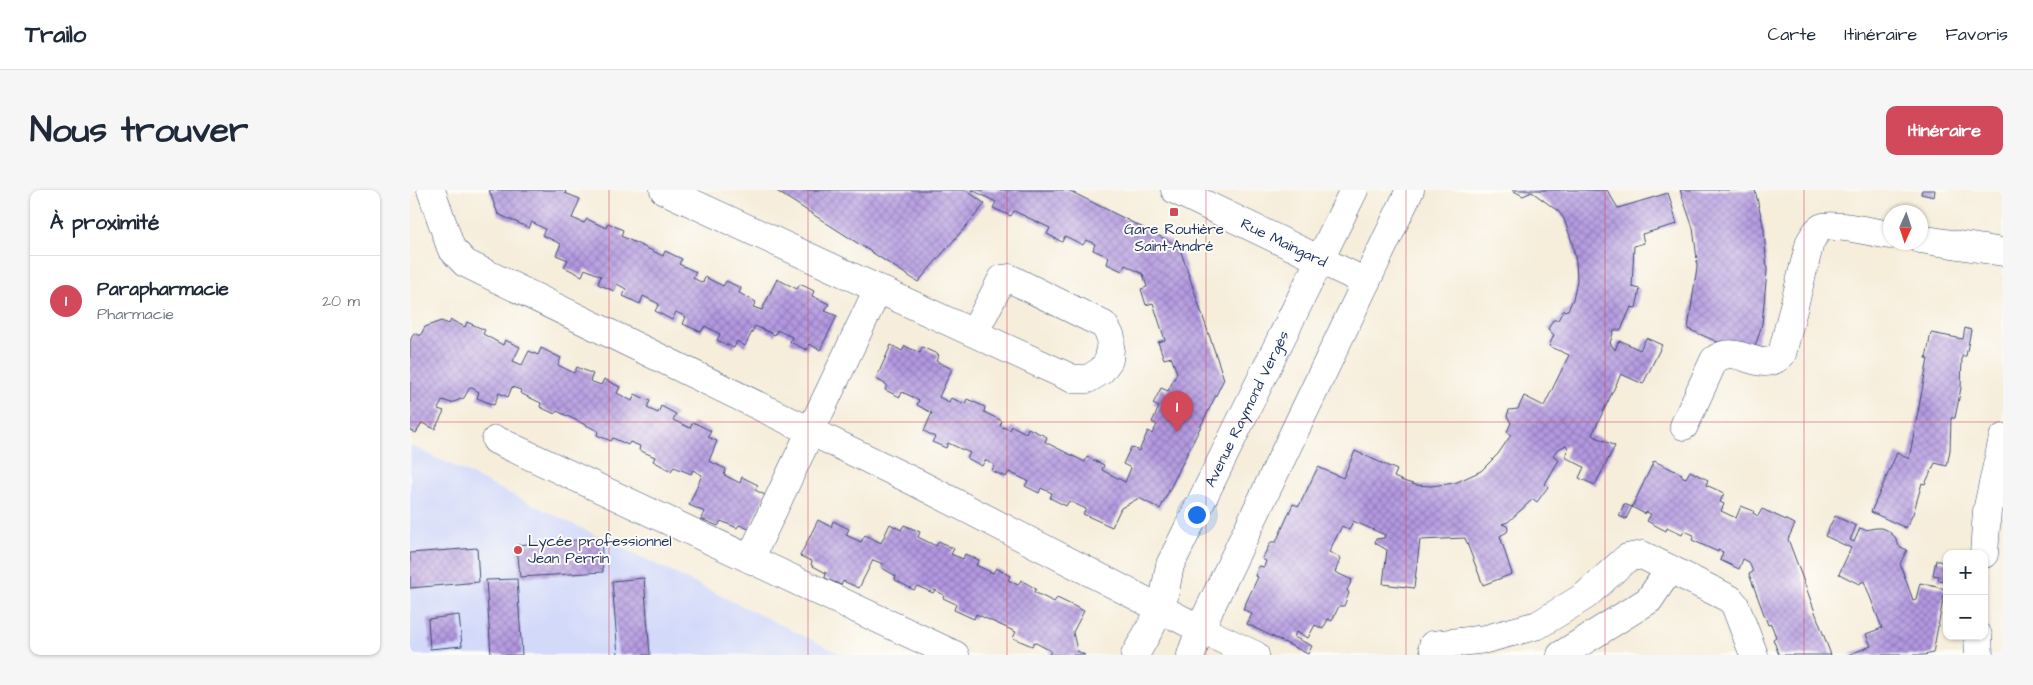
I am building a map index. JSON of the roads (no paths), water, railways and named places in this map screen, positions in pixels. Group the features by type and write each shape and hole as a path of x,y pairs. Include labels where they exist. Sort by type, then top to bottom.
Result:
{"street":[{"path":"431,190 451,248 465,262 917,483 1162,607 1195,648 1255,655"},
{"name":"Rue Maingard","path":"1174,190 1366,282"},
{"name":"Avenue Raymond Vergès","path":"1135,655 1162,607 1170,565 1354,190"},
{"path":"1195,648 1410,190"},
{"path":"674,192 878,289 1073,379 1088,379 1102,371 1109,360 1111,337 1104,325 1009,278 1002,279 974,333"},
{"path":"1684,426 1714,360 1728,353 1761,362 1770,362 1776,360 1782,354 1810,242 1815,233 1823,227 1834,226 1883,234"},
{"path":"1928,240 2003,252"},
{"path":"750,559 878,289"},
{"path":"1984,550 1987,510 2003,438"},
{"path":"496,440 955,655"},
{"path":"1433,645 1486,639 1538,625 1585,596 1626,558 1642,555 1730,599 1735,605 1754,655"},
{"path":"1561,655 1649,600 1670,569"},
{"path":"1978,640 1979,655"}],"place":[{"name":"Gare Routière Saint-André","path":"1174,212"},
{"name":"Parapharmacie","path":"1177,432"},
{"name":"Lycée professionnel Jean Perrin","path":"518,550"}]}
